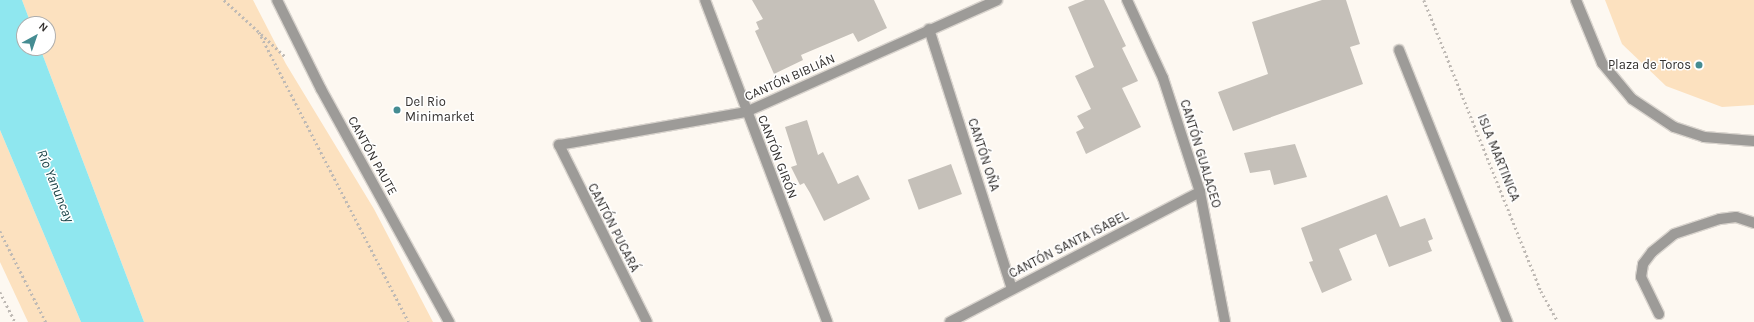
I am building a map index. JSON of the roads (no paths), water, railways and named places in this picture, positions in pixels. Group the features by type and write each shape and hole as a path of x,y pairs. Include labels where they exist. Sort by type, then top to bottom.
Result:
{"street":[{"name":"CANTÓN PAUTE","path":"277,0 320,89 449,322"},
{"name":"CANTÓN GIRÓN","path":"705,0 746,112 827,322"},
{"name":"CANTÓN BIBLIÁN","path":"559,145 746,112 998,0"},
{"name":"CANTÓN GUALACEO","path":"1127,0 1163,78 1200,192 1225,322"},
{"path":"1576,0 1602,63 1632,99 1674,127 1704,136 1754,141"},
{"name":"CANTÓN OÑA","path":"929,30 1012,289"},
{"path":"1399,50 1503,321"},
{"name":"CANTÓN PUCARÁ","path":"559,145 647,322"},
{"name":"CANTÓN SANTA ISABEL","path":"950,322 1200,192"},
{"path":"1659,314 1641,277 1643,264 1652,252 1674,234 1720,218 1736,217 1754,223"}],"water":[{"name":"Río Yanuncay","path":"0,0 22,0 28,16 16,16 16,56 43,56 144,322 81,322 0,130"}],"place":[{"name":"Plaza de Toros","path":"1699,65"},
{"name":"Del Rio Minimarket","path":"397,110"}]}
